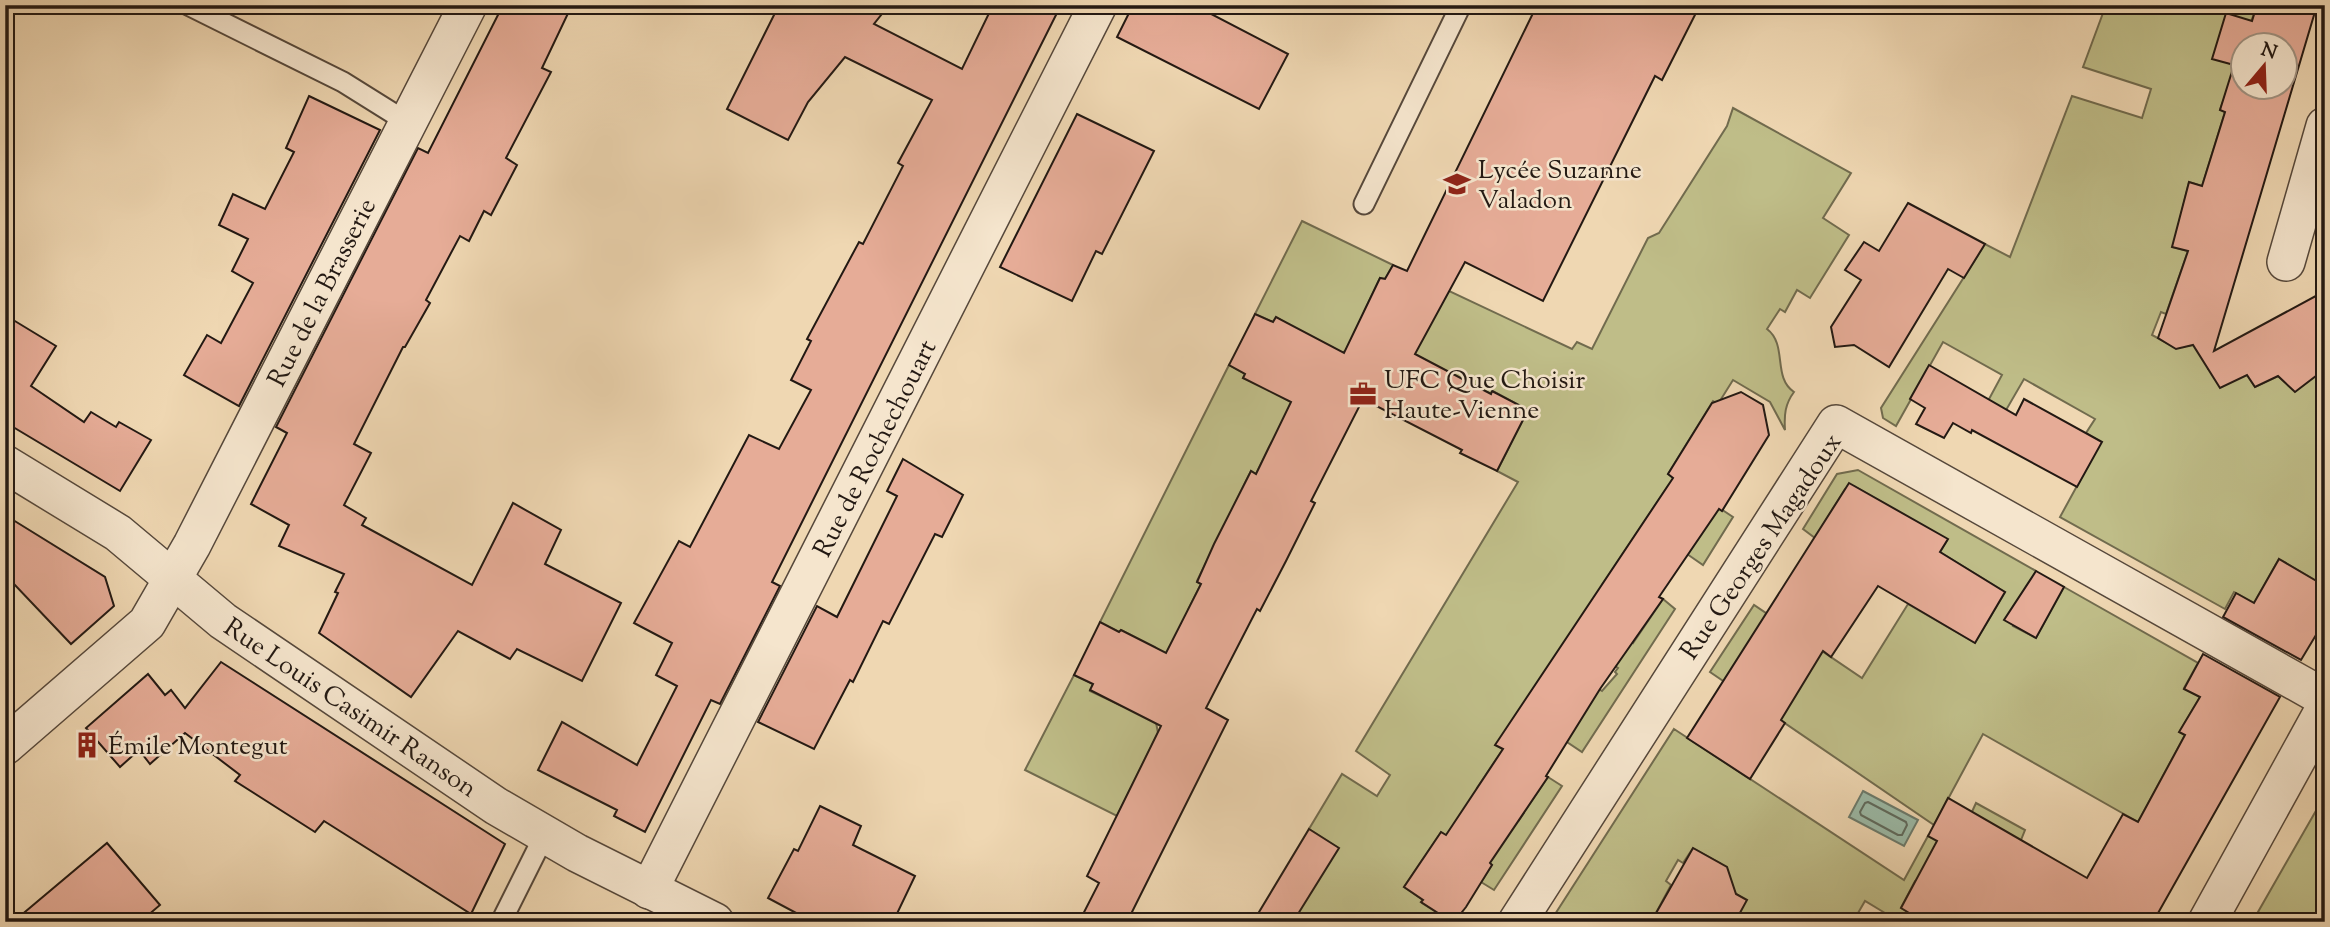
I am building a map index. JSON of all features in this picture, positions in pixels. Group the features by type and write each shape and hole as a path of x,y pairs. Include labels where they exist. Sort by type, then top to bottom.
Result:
{"street":[{"name":"Rue de la Brasserie","path":"5,746 147,624 468,5"},
{"name":"Rue de Rochechouart","path":"649,890 1098,5"},
{"path":"2286,262 2325,126"},
{"name":"Rue Georges Magadoux","path":"1517,922 1836,424 2325,698"},
{"name":"Rue Louis Casimir Ranson","path":"5,464 118,533 223,621 496,806 649,890 715,922"},
{"path":"2207,922 2325,708"}],"lane":[{"path":"188,5 342,82 407,122"},
{"path":"1364,204 1461,5"},
{"path":"501,922 545,834"}],"shaded area":[{"path":"2106,5 2257,5 2247,32 2228,32 2228,87 2220,110 2225,112 2202,186 2189,182 2173,247 2188,251 2166,314 2161,312 2152,335 2176,348 2208,342 2208,369 2247,375 2255,387 2278,376 2295,391 2325,369 2325,586 2279,559 2254,603 2234,592 2225,609 2060,517 2101,442 2086,433 2095,419 2024,379 1998,424 1981,414 2002,375 1943,342 1896,426 1883,418 1881,408 1985,244 2010,257 2072,96 2142,118 2151,89 2083,67"},
{"path":"1733,108 1851,173 1823,218 1849,235 1810,298 1797,290 1785,312 1780,309 1767,329 1777,343 1783,378 1794,392 1786,410 1785,430 1770,402 1733,380 1718,404 1713,401 1668,474 1733,517 1703,565 1687,554 1668,486 1602,585 1595,618 1633,643 1663,599 1675,609 1582,752 1519,710 1496,745 1503,749 1477,788 1519,820 1548,777 1562,786 1494,890 1481,882 1492,865 1441,832 1404,887 1423,900 1422,903 1452,922 1273,922 1338,848 1309,829 1342,774 1377,796 1390,775 1356,751 1518,482 1497,471 1528,410 1493,391 1491,394 1410,356 1445,289 1572,349 1577,342 1592,349 1648,238 1659,233 1727,126","holes":["1569,636 1618,668 1615,672 1617,674 1602,691"]},
{"path":"1302,221 1393,265 1385,279 1380,278 1352,347 1338,355 1276,317 1273,322 1255,314"},
{"path":"1229,365 1245,374 1243,378 1298,401 1269,447 1256,474 1251,471 1197,581 1201,584 1188,610 1192,613 1168,659 1155,647 1100,622"},
{"path":"1858,470 2036,571 2013,626 2036,638 2064,587 2198,663 2184,688 2200,697 2180,731 2185,735 2138,822 1983,734 1934,825 1710,672 1754,605 1862,678 1908,604 1975,643 2005,592 1940,552 1947,540 1854,486 1845,489 1815,538 1803,529 1837,474"},
{"path":"1074,675 1093,684 1090,691 1122,706 1126,701 1155,717 1158,733 1117,816 1025,770"},
{"path":"1674,729 1904,880 1928,836 1954,851 1976,803 2025,830 2021,840 1915,881 1901,908 1924,922 1880,922 1885,913 1865,901 1854,920 1844,915 1840,922 1741,922 1736,919 1746,900 1727,888 1721,864 1693,848 1683,863 1678,860 1666,881 1671,885 1656,913 1671,922 1550,922"},
{"path":"2325,795 2325,922 2275,922 2258,912"}],"water":[{"path":"1863,791 1918,820 1904,846 1849,817"}],"building":[{"path":"503,5 572,5 542,68 551,72 506,158 517,165 491,215 484,211 469,241 460,236 426,300 430,303 403,347 354,444 371,453 344,505 366,518 362,525 472,585 513,503 561,530 545,564 621,603 582,681 517,649 510,659 458,631 411,697 319,633 344,574 279,546 289,525 251,504 287,433 276,427 418,148 428,153"},
{"path":"779,5 889,5 874,24 962,69 993,5 1061,5 772,582 780,586 720,704 711,700 645,832 614,816 617,810 538,770 562,722 637,765 677,686 656,675 672,643 634,623 679,541 690,547 749,435 779,449 811,390 791,380 811,341 807,339 859,242 863,244 903,166 898,163 932,100 845,57 808,102 788,140 727,109"},
{"path":"1133,5 1194,5 1288,54 1259,109 1117,37"},
{"path":"1537,5 1700,5 1662,80 1655,76 1543,301 1465,262 1415,354 1528,410 1497,471 1363,399 1311,501 1315,503 1286,561 1260,611 1257,609 1206,708 1228,720 1127,922 1079,922 1099,883 1087,876 1161,726 1090,690 1093,684 1074,675 1100,622 1166,653 1201,584 1197,582 1214,544 1251,471 1256,474 1291,402 1243,378 1245,374 1229,365 1255,314 1273,322 1276,317 1344,353 1380,278 1385,279 1393,265 1407,271"},
{"path":"2257,5 2317,5 2298,69 2298,32 2228,32 2228,63 2212,59 2226,13 2252,21"},
{"path":"2228,84 2228,102 2288,102 2214,351 2325,291 2325,369 2295,392 2278,376 2255,387 2247,375 2220,388 2193,345 2176,349 2158,338 2188,251 2172,247 2189,182 2202,186 2225,112 2220,110"},
{"path":"309,96 380,130 239,406 184,375 207,335 221,343 253,283 232,271 248,239 219,225 233,194 265,209 294,152 286,148"},
{"path":"1077,114 1154,151 1102,254 1096,251 1072,301 1000,267"},
{"path":"1908,203 1985,244 1964,278 1948,269 1889,367 1854,345 1835,347 1831,327 1861,280 1845,270 1864,242 1879,251"},
{"path":"5,315 56,346 31,386 84,422 91,412 116,427 119,422 151,440 120,491 8,424 5,428"},
{"path":"1929,365 2016,415 2024,399 2102,442 2077,487 1972,430 1971,433 1953,423 1944,438 1916,424 1925,408 1910,399"},
{"path":"1741,392 1763,405 1769,435 1722,511 1719,509 1659,597 1663,599 1600,689 1546,776 1548,777 1490,863 1492,865 1466,907 1452,922 1421,902 1423,900 1404,887 1441,832 1446,835 1503,749 1495,745 1673,478 1668,474 1712,403"},
{"path":"903,459 963,495 942,537 935,534 889,624 883,621 853,682 850,680 814,749 758,722 817,606 837,617 897,496 887,491"},
{"path":"1849,483 1948,539 1940,552 2005,592 1975,643 1878,586 1831,657 1823,651 1781,720 1785,723 1750,779 1687,738"},
{"path":"5,515 105,577 114,606 71,644 14,584 5,584"},
{"path":"2279,559 2325,586 2325,620 2301,660 2223,617 2236,593 2254,603"},
{"path":"2036,571 2064,587 2036,638 2004,620"},
{"path":"2203,654 2280,697 2153,922 1924,922 1901,908 1937,841 1928,836 1948,798 2087,878 2123,814 2138,822 2185,735 2179,732 2200,697 2184,689"},
{"path":"221,662 505,844 471,914 324,821 315,832 235,781 240,775 185,733 150,764 139,750 120,767 86,728 148,674 165,695 171,690 185,708"},
{"path":"820,806 861,826 853,845 915,876 893,922 813,922 768,898 794,849 798,851"},
{"path":"1309,829 1339,848 1293,922 1253,922"},
{"path":"107,843 160,905 140,922 13,922"},
{"path":"1693,848 1727,867 1736,894 1747,900 1735,922 1651,922"}],"place":[{"name":"Lycée Suzanne Valadon","path":"1457,184"},
{"name":"UFC Que Choisir Haute-Vienne","path":"1363,394"},
{"name":"Émile Montegut","path":"87,745"}]}
